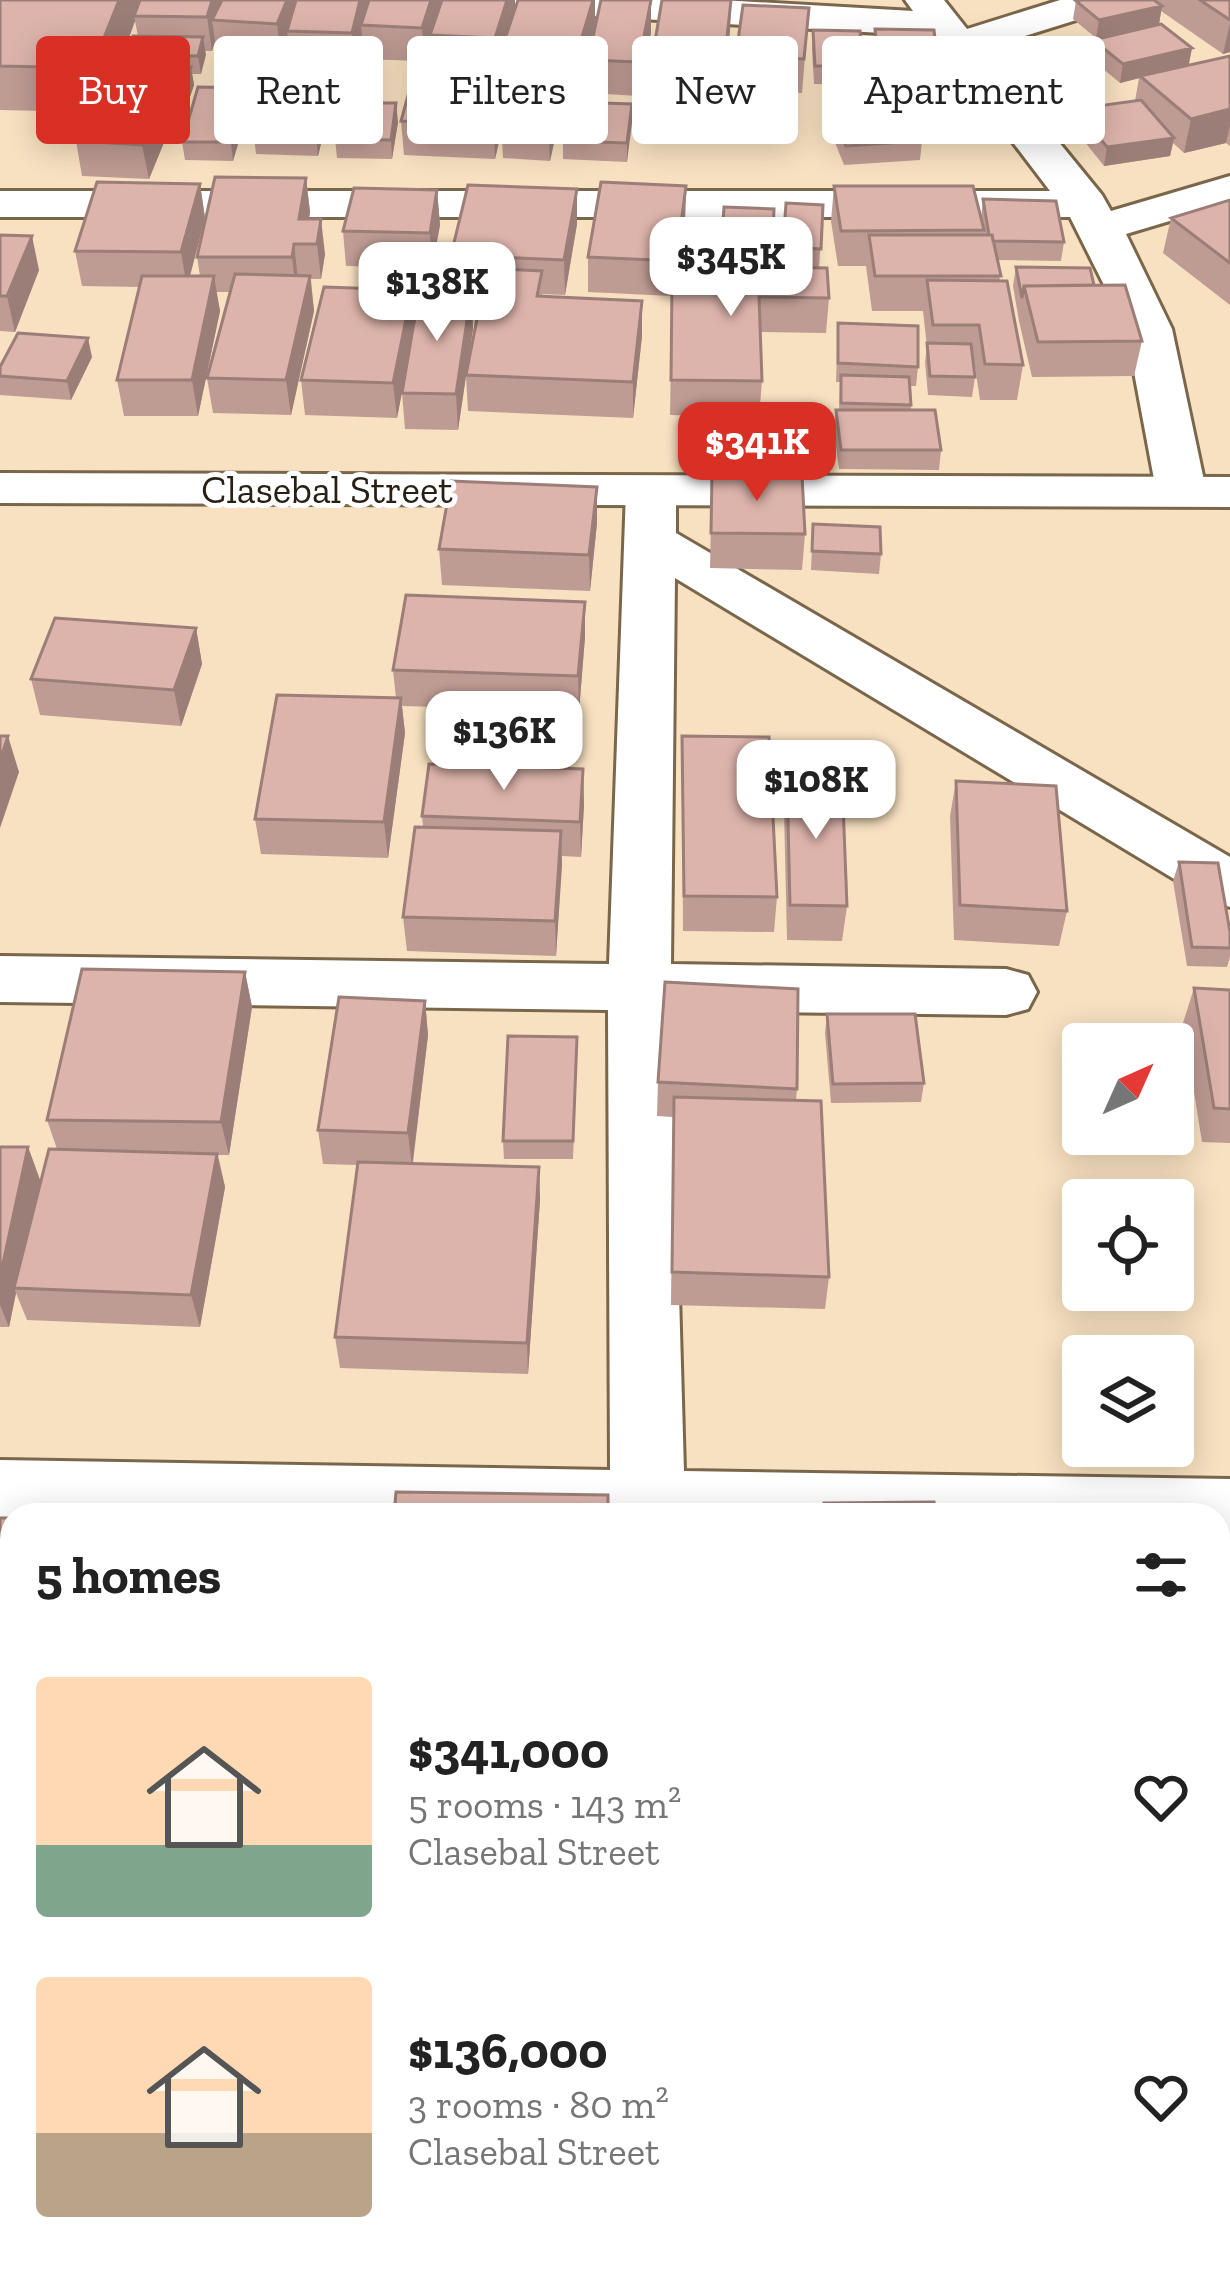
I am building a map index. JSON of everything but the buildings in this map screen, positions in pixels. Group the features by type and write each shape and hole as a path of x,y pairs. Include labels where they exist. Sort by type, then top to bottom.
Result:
{"street":[{"path":"523,0 942,23 1101,0"},
{"path":"942,23 1094,216 1149,329 1205,491"},
{"path":"0,204 1094,216 1230,189"},
{"name":"Clasebal Street","path":"0,488 651,516 1205,491"},
{"path":"651,516 1230,885"},
{"path":"649,1503 639,991 651,516"},
{"path":"0,979 639,991 1006,992"},
{"path":"0,1493 361,1503"}]}
